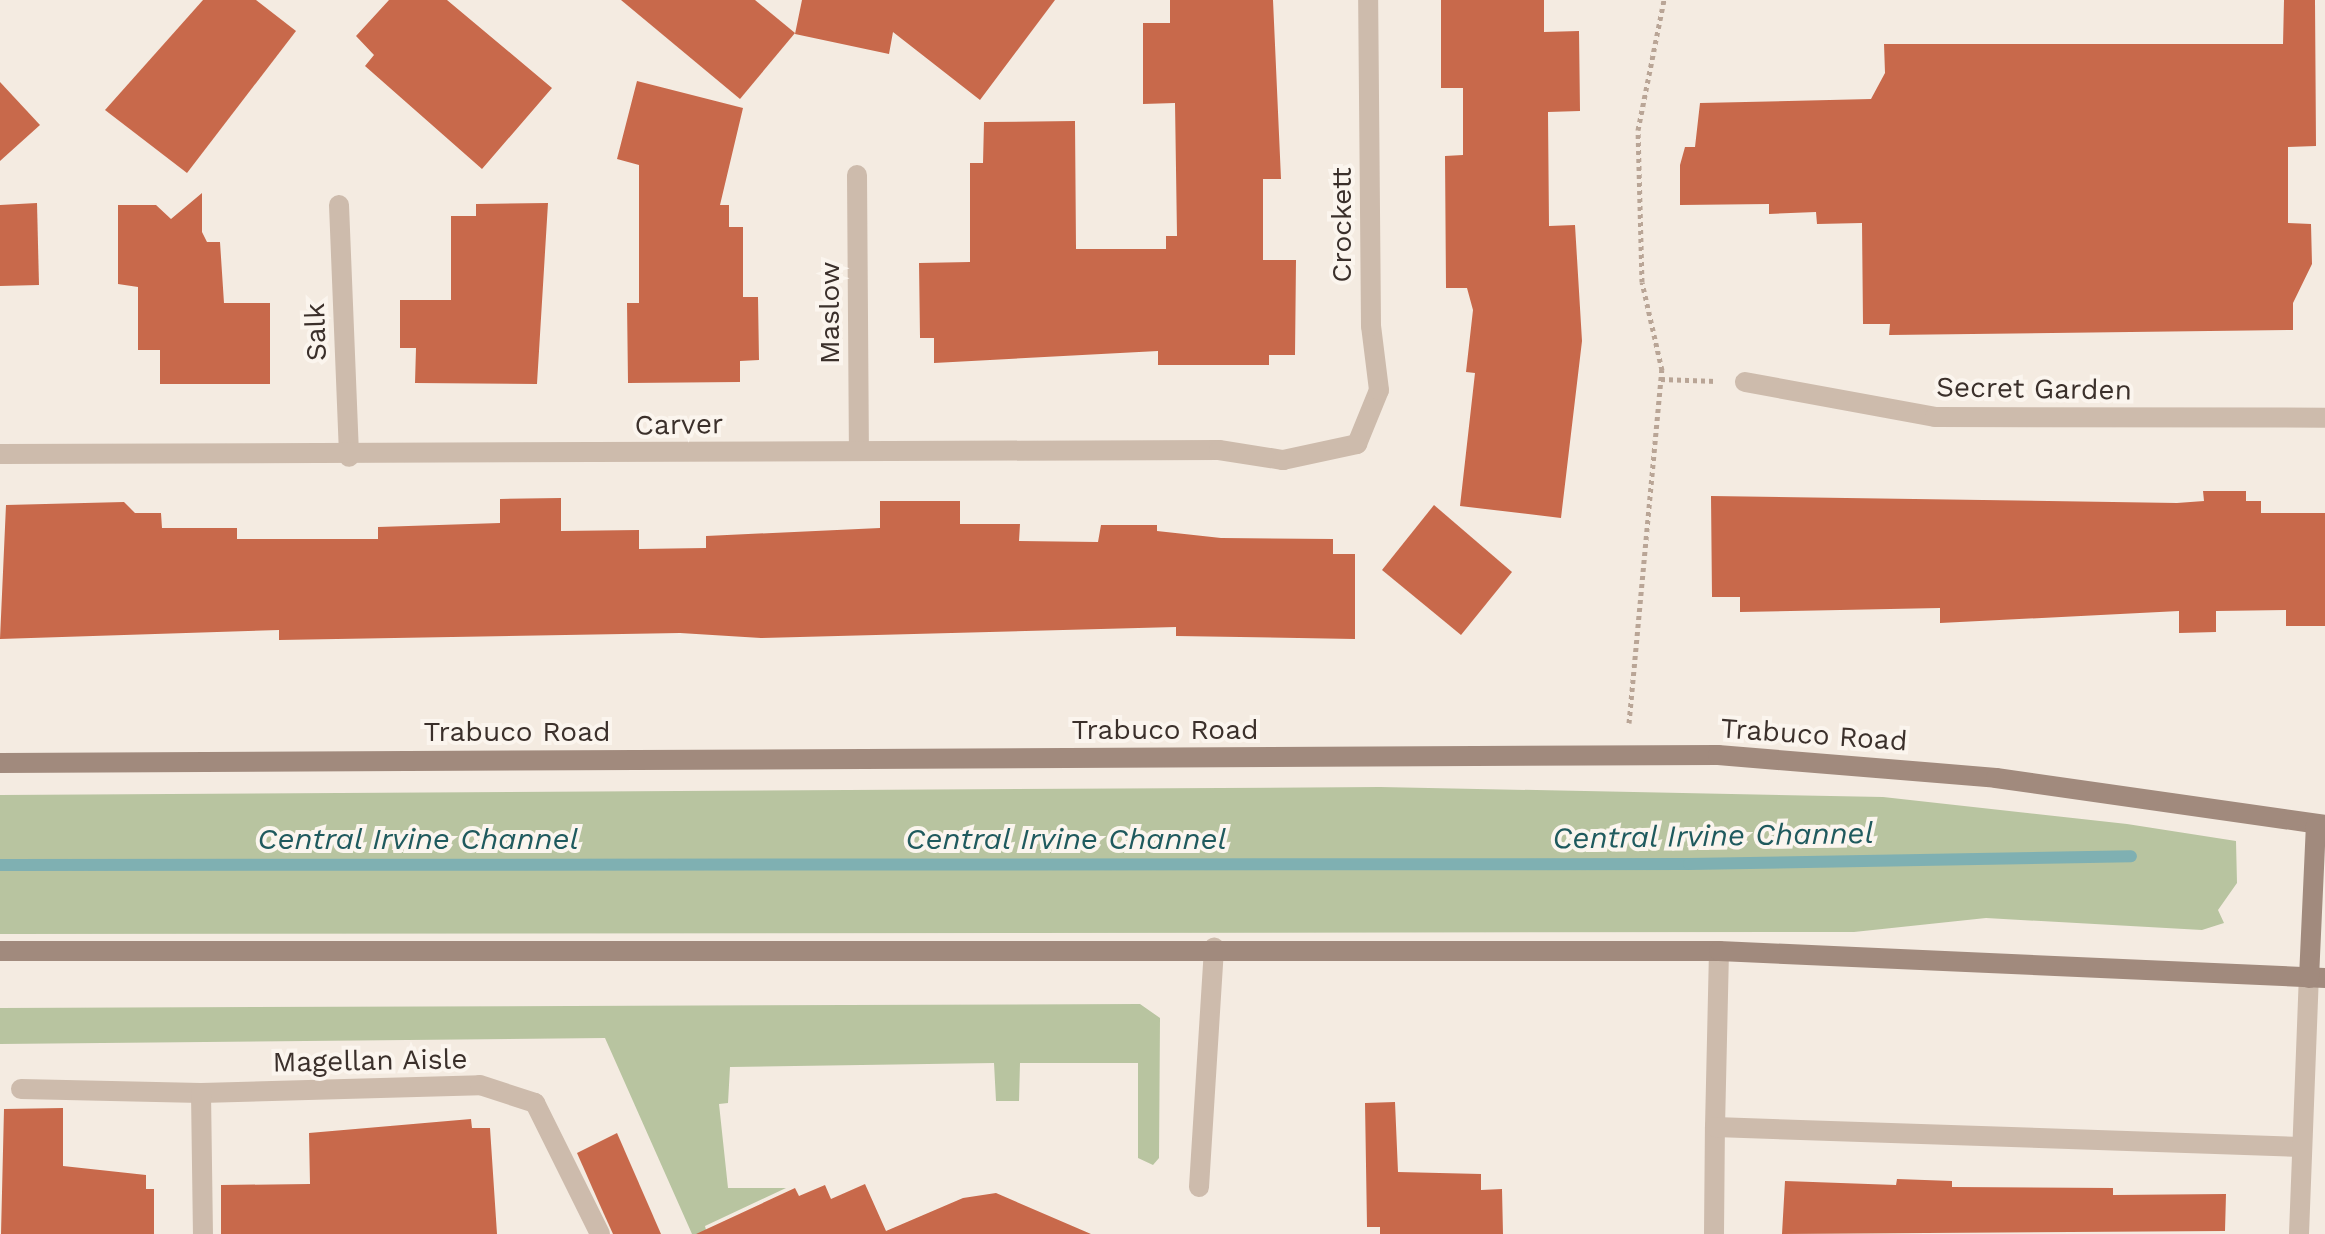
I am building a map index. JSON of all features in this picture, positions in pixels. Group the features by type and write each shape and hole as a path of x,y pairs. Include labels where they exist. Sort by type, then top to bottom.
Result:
{"main road":[{"name":"Trabuco Road","path":"0,763 1718,755 1996,778 2321,824"},
{"path":"0,951 1214,947 1719,951 2317,978 2321,824"}],"street":[{"name":"Crockett","path":"1357,444 1379,390 1371,326 1368,0"},
{"name":"Maslow","path":"857,175 859,451"},
{"name":"Salk","path":"339,205 349,457"},
{"name":"Secret Garden","path":"1745,382 1935,417 2325,418"},
{"name":"Carver","path":"0,454 349,457 1219,450 1283,460 1357,444"},
{"path":"1199,1187 1214,947"},
{"path":"1714,1234 1719,951"},
{"path":"2299,1234 2301,1147 2317,978"},
{"name":"Magellan Aisle","path":"21,1089 201,1093 480,1085 535,1103 600,1234"},
{"path":"201,1093 203,1234"},
{"path":"1715,1127 2301,1147"}],"path":[{"path":"1627,756 1642,525 1661,379 1642,282 1638,130 1664,0"},
{"path":"1661,379 1677,380"}],"green space":[{"path":"1380,787 1883,797 2127,824 2236,841 2237,883 2218,910 2224,923 2202,930 1986,918 1854,932 0,934 0,795"},
{"path":"1140,1004 1160,1018 1159,1158 1153,1165 1138,1158 1138,1063 1020,1063 1019,1101 996,1101 994,1063 730,1067 728,1103 719,1104 728,1188 786,1188 705,1226 707,1234 692,1234 605,1038 0,1044 0,1008"}],"building":[{"path":"203,0 256,0 296,31 187,173 105,110"},
{"path":"389,0 447,0 552,88 482,169 365,66 374,55 356,36"},
{"path":"621,0 755,0 795,33 740,99"},
{"path":"802,0 1055,0 980,100 893,32 889,54 795,34"},
{"path":"1170,0 1273,0 1281,179 1263,179 1263,260 1296,260 1295,355 1269,355 1269,365 1158,365 1158,351 934,363 934,338 920,338 919,263 970,262 970,163 983,163 984,122 1075,121 1076,249 1166,249 1166,236 1177,236 1175,103 1143,104 1143,23 1170,23"},
{"path":"1441,0 1544,0 1544,32 1579,31 1580,111 1548,112 1549,226 1575,225 1582,341 1561,518 1460,506 1475,373 1466,372 1473,310 1467,288 1446,288 1445,156 1463,155 1463,88 1441,88"},
{"path":"2284,0 2315,0 2316,146 2288,147 2288,223 2311,224 2312,264 2293,303 2293,330 1889,335 1890,324 1863,324 1862,223 1817,224 1816,212 1769,214 1769,204 1680,205 1680,165 1685,147 1695,147 1700,103 1871,99 1885,73 1884,44 2283,44"},
{"path":"637,81 743,108 720,205 729,205 729,227 743,227 743,297 758,297 759,360 740,361 740,382 628,383 627,303 639,303 639,165 617,159"},
{"path":"0,82 40,125 0,161"},
{"path":"202,193 202,232 207,242 220,242 224,303 270,303 270,384 160,384 160,350 138,350 138,287 118,284 118,205 156,205 171,219"},
{"path":"37,203 39,285 0,286 0,205"},
{"path":"548,203 537,384 415,383 416,348 400,348 400,300 451,300 451,216 476,216 476,204"},
{"path":"2203,491 2246,491 2246,501 2261,501 2261,513 2325,513 2325,626 2286,626 2286,610 2216,611 2216,632 2179,633 2179,611 1940,623 1940,608 1740,612 1740,597 1712,597 1711,496 2177,503 2204,501"},
{"path":"561,498 561,531 639,530 639,549 706,548 706,536 880,528 880,501 960,501 960,524 1020,524 1019,541 1098,542 1101,525 1157,525 1157,531 1221,538 1333,539 1333,554 1355,554 1355,639 1176,636 1176,627 761,638 680,633 279,640 279,630 0,639 6,505 124,502 135,513 161,513 162,528 237,528 237,539 378,539 378,527 500,523 500,499"},
{"path":"1434,505 1512,572 1461,635 1382,570"},
{"path":"1395,1102 1398,1172 1481,1174 1481,1190 1502,1189 1503,1234 1380,1234 1380,1227 1367,1227 1365,1103"},
{"path":"63,1108 63,1166 146,1175 146,1189 154,1189 154,1234 1,1234 4,1109"},
{"path":"471,1119 472,1128 490,1128 497,1234 221,1234 221,1185 310,1184 309,1133"},
{"path":"617,1133 661,1234 613,1234 577,1153"},
{"path":"1897,1179 1952,1181 1952,1187 2113,1188 2113,1195 2226,1194 2225,1231 1782,1234 1785,1181 1896,1185"},
{"path":"865,1184 886,1231 963,1198 996,1193 1091,1234 696,1234 795,1188 799,1196 825,1185 831,1199"}],"waterway":[{"name":"Central Irvine Channel","path":"0,865 1689,864 2131,856"}]}
